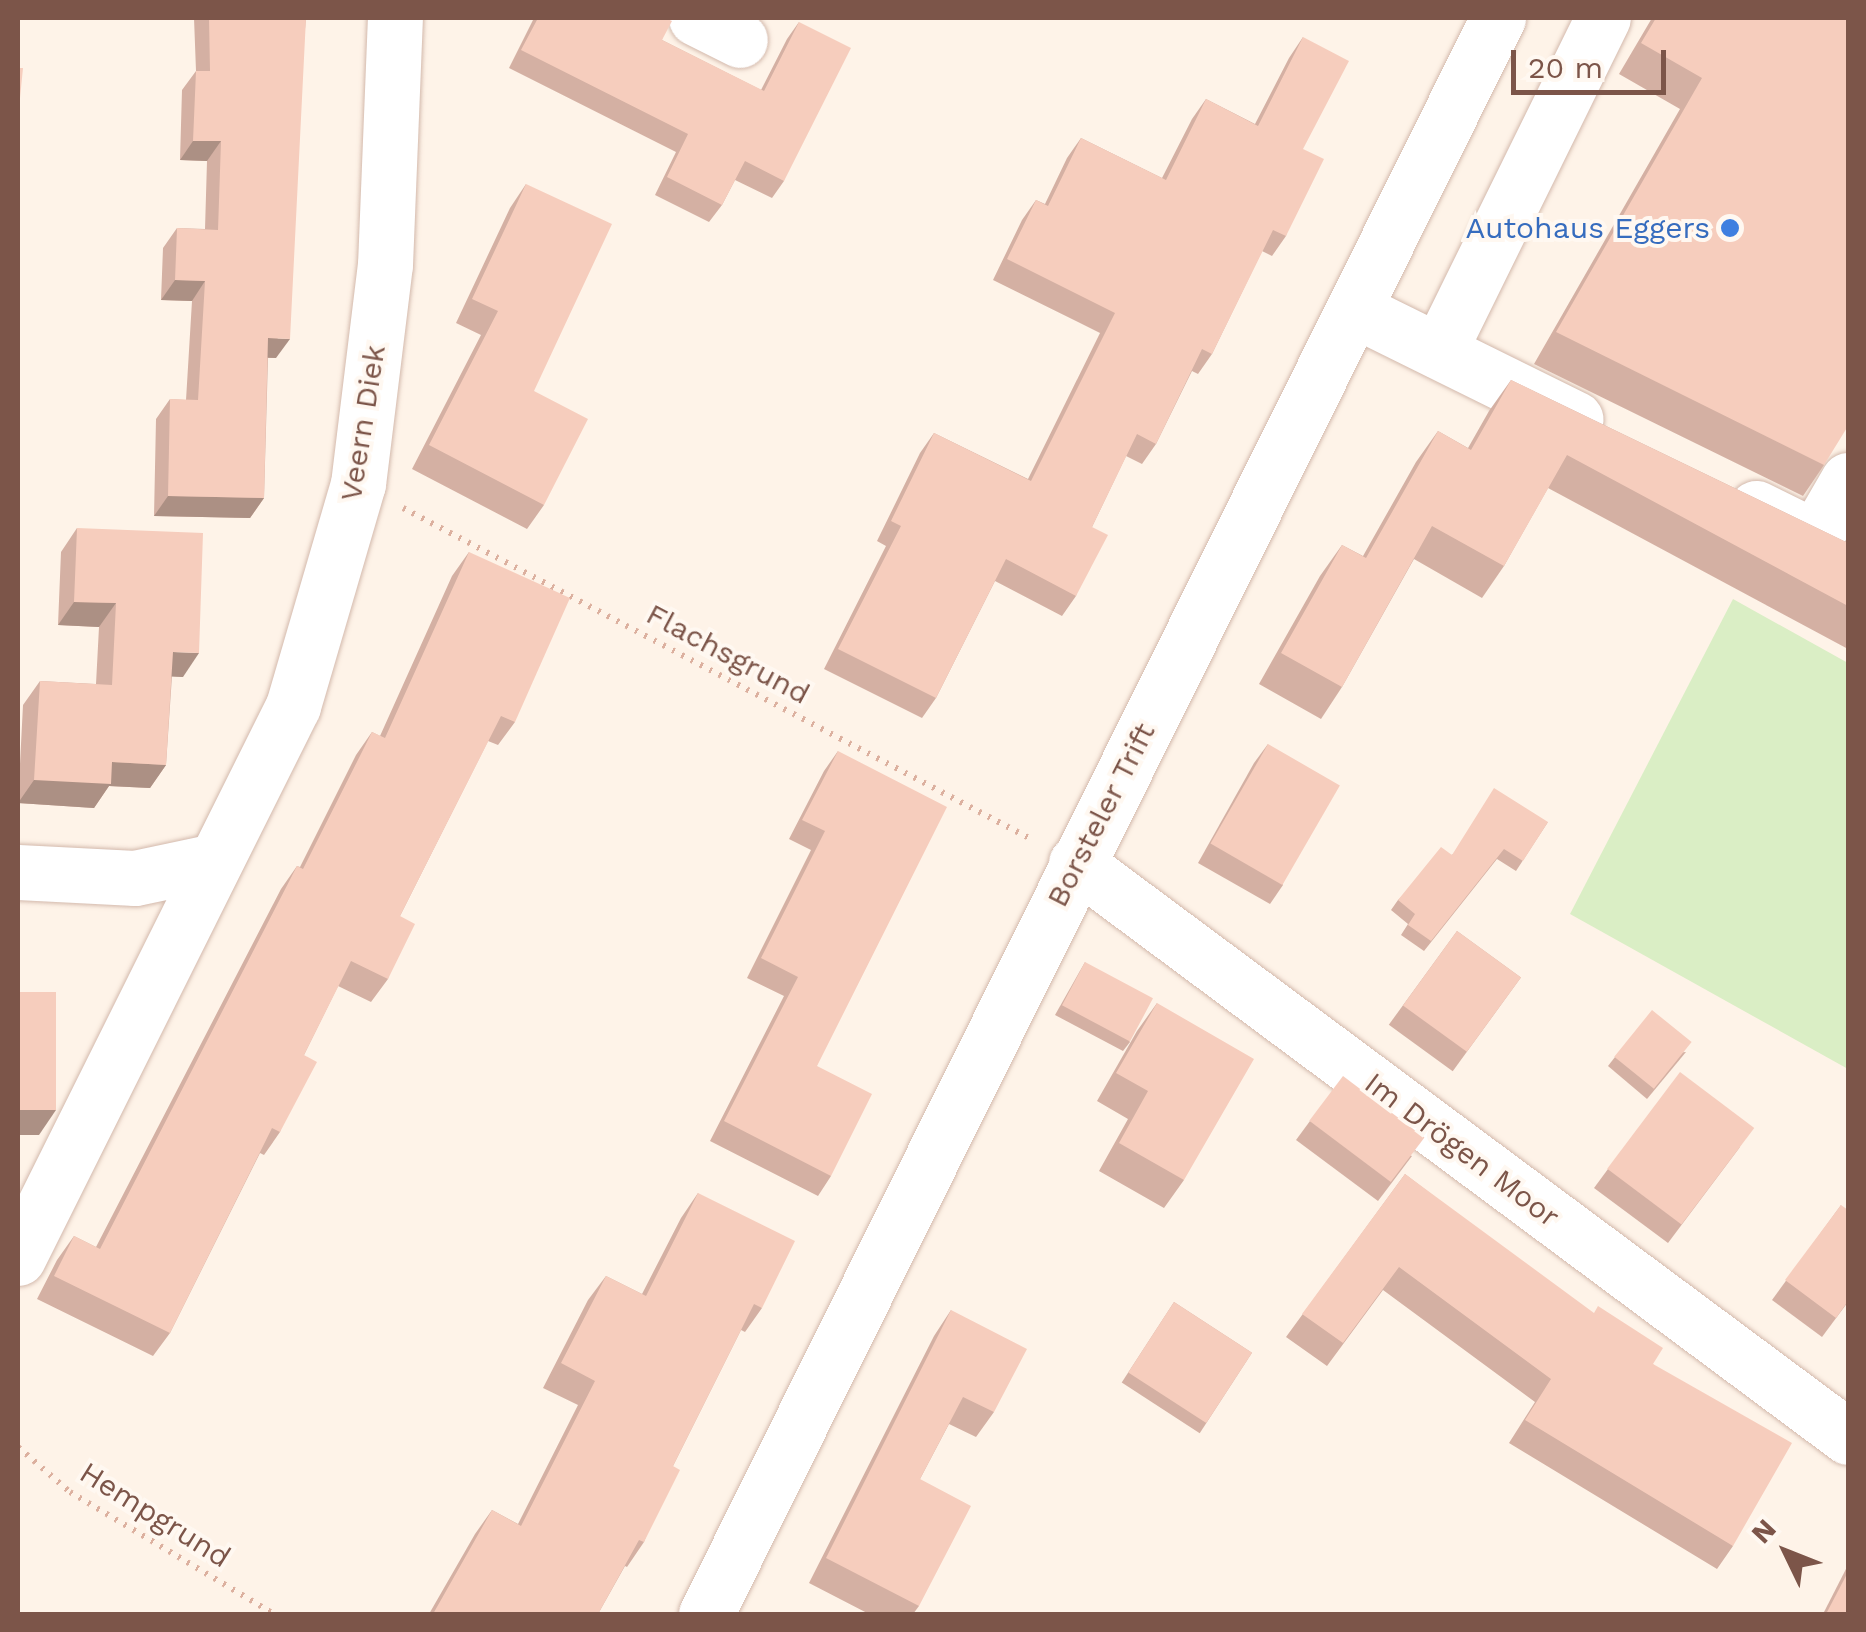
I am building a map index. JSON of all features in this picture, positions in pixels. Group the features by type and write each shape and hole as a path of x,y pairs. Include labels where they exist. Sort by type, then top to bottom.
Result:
{"street":[{"name":"Veern Diek","path":"18,1258 210,862 292,706 358,484 386,265 395,18"},
{"name":"Borsteler Trift","path":"706,1614 1498,18"},
{"path":"1439,351 1603,18"},
{"path":"1354,310 1618,440"},
{"path":"1708,484 1816,538 1848,480"},
{"path":"18,872 135,878 210,862"},
{"name":"Im Drögen Moor","path":"1076,864 1848,1438"}],"path":[{"name":"Flachsgrund","path":"358,484 1076,864"},
{"name":"Hempgrund","path":"18,1448 70,1492 274,1614"}],"green space":[{"path":"1733,599 1848,663 1848,1069 1570,914"}],"building":[{"path":"209,18 306,18 290,339 268,338 264,498 168,496 170,399 198,400 205,281 175,280 177,228 218,230 221,141 193,141 196,71 210,71"},
{"path":"538,18 665,18 672,21 662,40 764,91 799,22 851,48 784,181 745,161 722,205 667,177 688,134 521,50"},
{"name":"Autohaus Eggers","path":"1656,18 1848,18 1848,426 1824,465 1556,332 1702,78 1641,43"},
{"path":"1303,37 1349,61 1303,149 1324,159 1286,236 1273,230 1212,354 1202,349 1156,444 1137,434 1092,527 1108,535 1076,596 1006,559 936,698 838,649 901,526 891,521 934,433 1031,481 1115,313 1007,259 1036,200 1048,206 1081,138 1166,180 1206,99 1258,126"},
{"path":"18,68 23,68 18,118"},
{"path":"526,184 612,224 534,391 588,419 544,505 429,445 498,311 472,299"},
{"path":"1511,380 1848,543 1848,606 1567,455 1504,566 1432,526 1342,687 1281,653 1342,545 1366,558 1438,431 1471,450"},
{"path":"77,528 203,533 199,653 173,652 166,765 112,762 111,784 34,780 40,681 112,685 116,603 74,602"},
{"path":"469,552 570,598 515,722 501,716 400,916 415,924 388,979 351,961 304,1055 317,1062 280,1132 272,1128 170,1333 54,1276 74,1236 100,1249 297,866 303,869 372,732 385,738"},
{"path":"1268,744 1340,786 1282,885 1210,844"},
{"path":"838,751 947,807 817,1066 872,1094 831,1176 724,1121 798,977 761,958 825,831 802,820"},
{"path":"1494,788 1548,822 1523,861 1504,849 1431,941 1408,925 1415,914 1398,900 1441,847 1452,855"},
{"path":"1457,931 1521,977 1467,1052 1403,1005"},
{"path":"1085,962 1153,998 1130,1041 1062,1005"},
{"path":"18,992 56,992 56,1110 18,1110"},
{"path":"1157,1003 1254,1059 1184,1180 1119,1143 1148,1091 1116,1073"},
{"path":"1652,1010 1692,1042 1654,1089 1614,1057"},
{"path":"1680,1072 1754,1128 1681,1225 1607,1169"},
{"path":"1343,1076 1424,1137 1391,1182 1309,1121"},
{"path":"1405,1174 1594,1313 1598,1306 1663,1348 1653,1364 1792,1443 1733,1546 1525,1420 1551,1379 1399,1267 1343,1343 1302,1314"},
{"path":"698,1193 795,1241 762,1308 754,1304 673,1466 680,1470 644,1542 639,1540 598,1614 433,1614 492,1510 521,1526 595,1381 561,1363 606,1276 646,1296"},
{"path":"1841,1205 1848,1210 1848,1301 1836,1318 1785,1280"},
{"path":"1174,1302 1252,1353 1206,1423 1128,1372"},
{"path":"951,1310 1027,1349 994,1412 963,1397 920,1479 971,1506 919,1606 826,1558"},
{"path":"1848,1572 1848,1614 1826,1614"}],"place":[{"name":"Autohaus Eggers","path":"1730,228"}]}
